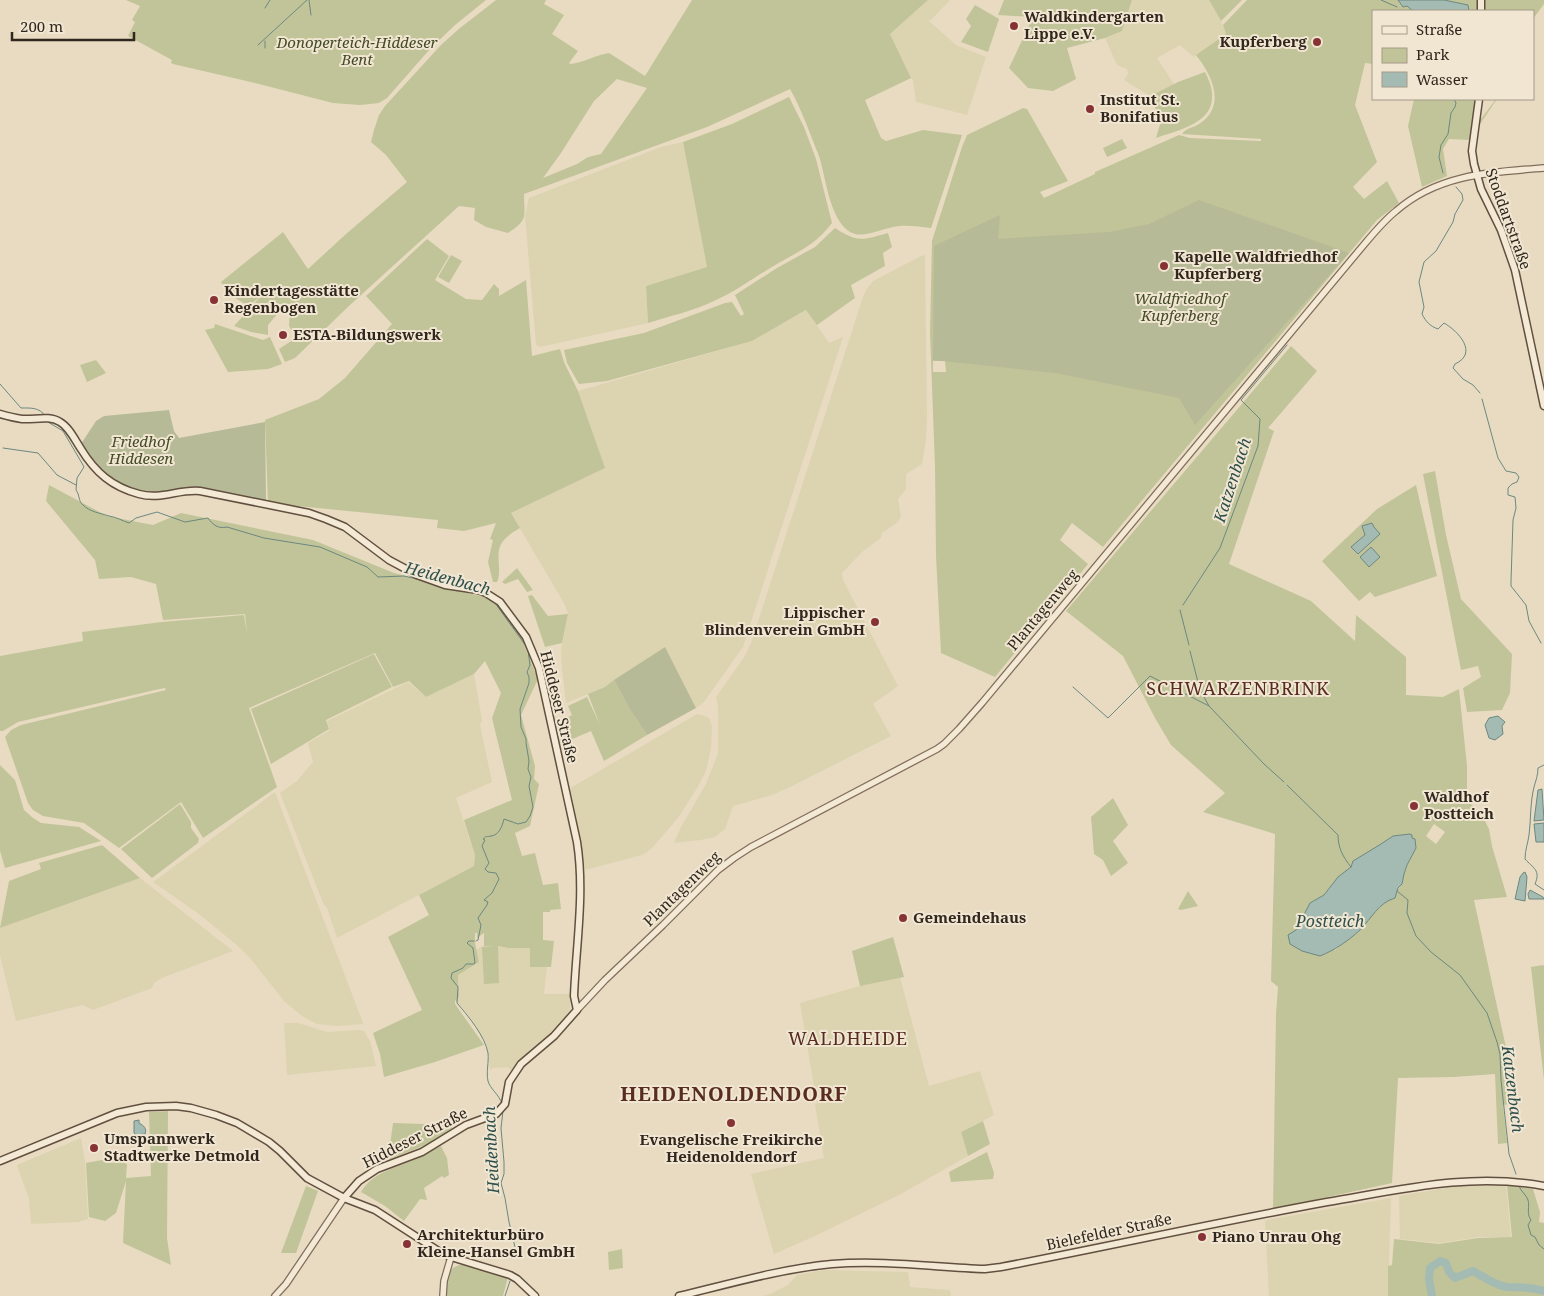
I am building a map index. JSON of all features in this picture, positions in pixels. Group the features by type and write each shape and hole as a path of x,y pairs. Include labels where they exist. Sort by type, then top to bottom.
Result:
{"main road":[{"name":"Stoddartstraße","path":"1478,100 1472,151 1474,164 1481,189 1501,230 1515,270 1544,406"},
{"name":"Hiddeser Straße","path":"0,414 24,419 46,418 59,421 66,427 99,474 138,494 158,496 190,490 200,491 309,513 345,527 389,560 417,575 445,584 486,593 500,602 526,637 539,668 577,842 581,876 574,996 577,1010 554,1036 530,1055 518,1068 509,1082 503,1108 490,1117 459,1128 422,1152 378,1170 360,1182 344,1198"},
{"path":"0,1160 117,1113 146,1107 176,1106 191,1108 237,1123 280,1151 308,1178 344,1198 379,1213 440,1252 510,1276 535,1296"},
{"name":"Bielefelder Straße","path":"679,1296 778,1272 833,1264 1001,1268 1263,1214 1393,1190 1454,1182 1499,1180 1544,1186"}],"street":[{"name":"Plantagenweg","path":"577,1010 611,974 718,870 734,858 944,744 977,708 1381,225 1399,208 1420,193 1443,183 1478,174 1544,168"},
{"path":"275,1296 286,1284 344,1198"},
{"path":"443,1296 444,1281 451,1257"}],"shaded area":[{"path":"928,0 950,0 931,20 928,20 956,45 986,57 967,115 916,102 913,80 890,34"},
{"path":"1132,0 1209,0 1226,34 1194,57 1180,45 1157,58 1174,84 1150,96 1124,80 1128,74 1127,69 1117,65 1105,38 1122,31"},
{"path":"683,142 707,267 646,286 648,323 540,347 536,345 525,216 529,198 661,147"},
{"path":"923,255 925,256 927,417 922,464 906,474 906,489 898,499 901,516 898,522 882,533 881,538 862,552 842,573 843,580 898,686 873,704 891,736 772,795 733,806 725,829 715,837 674,843 706,784 718,753 718,706 716,697 745,656 751,643 863,297 873,281"},
{"path":"807,310 829,343 843,337 743,647 704,702 696,708 665,647 605,687 566,703 561,650 568,614 565,605 511,513 604,468 578,391 752,341"},
{"path":"474,674 482,720 480,725 492,782 456,798 475,855 474,866 337,938 327,908 323,903 280,793 297,781 313,762 308,743 330,730 327,721 408,682 426,697"},
{"path":"697,714 709,718 712,726 711,749 706,771 678,818 651,849 642,855 585,870 569,791 572,787"},
{"path":"275,792 363,1024 338,1026 317,1024 302,1016 284,1001 239,947 199,914 153,882"},
{"path":"140,878 233,951 162,978 154,983 152,988 93,1010 83,1005 16,1021 0,956 0,928"},
{"path":"482,946 530,948 530,967 547,967 544,994 571,994 570,1010 558,1028 526,1054 512,1072 508,1067 490,1070 486,1044 468,1015 457,1002 458,975 479,962 476,950"},
{"path":"900,977 929,1086 980,1071 994,1115 961,1132 968,1156 899,1195 774,1254 751,1174 824,1158 800,1003"},
{"path":"284,1023 298,1023 327,1032 364,1031 370,1041 376,1066 287,1075"},
{"path":"81,1138 85,1162 88,1219 78,1222 31,1224 29,1199 17,1165"},
{"path":"1506,1185 1511,1237 1479,1237 1440,1243 1400,1239 1399,1196 1457,1186"},
{"path":"1391,1198 1388,1296 1269,1296 1265,1222 1267,1220"},
{"path":"823,1270 908,1272 910,1287 950,1290 951,1296 762,1296 788,1285 797,1275"}],"green space":[{"name":"Donoperteich-Hiddeser Bent","path":"126,0 486,0 455,25 430,49 387,98 379,103 360,105 333,103 173,64 171,63 172,60 128,36 135,22 132,20 140,6"},
{"path":"496,0 546,0 544,4 564,15 552,34 578,51 569,63 576,63 609,53 645,76 692,0 928,0 890,34 911,78 865,100 881,138 886,141 923,130 962,135 931,228 900,226 866,234 855,234 847,230 834,212 819,156 790,89 707,127 524,194 524,217 519,225 508,233 486,227 474,220 475,208 459,206 295,358 285,362 279,349 296,338 289,326 290,311 280,311 268,325 268,335 234,326 260,297 248,306 229,294 221,282 283,232 308,269 407,182 386,155 371,142 379,115 442,44","holes":["617,79 647,88 601,154 588,157 577,164 543,178 594,101"]},
{"path":"1004,0 1132,0 1122,31 1105,38 1067,48 1076,79 1053,91 1028,88 1009,68 1033,17 998,15"},
{"path":"1209,0 1242,0 1221,21"},
{"path":"1247,0 1398,0 1403,7 1407,6 1412,10 1372,10 1372,64 1365,63 1355,105 1377,162 1353,187 1364,199 1387,181 1399,203 1377,220 1103,547 1072,523 1060,540 1088,564 995,677 941,653 936,556 930,333 932,241 962,147 967,135 1023,108 1027,109 1068,181 1040,192 1044,198 1095,174 1095,172 1179,135 1190,138 1261,141 1261,139 1182,134 1208,117 1215,100 1211,81 1196,55 1226,34 1223,25","holes":["933,361 945,361 946,372 933,372"]},
{"path":"1444,0 1544,0 1544,4 1534,18 1534,10 1469,10 1468,5"},
{"path":"975,5 999,19 988,52 961,42 971,26 966,19"},
{"path":"1205,72 1212,95 1210,108 1206,115 1191,125 1156,138 1161,121 1150,96 1178,82"},
{"path":"789,97 804,127 816,159 832,223 820,237 807,247 731,293 698,308 648,323 646,286 707,267 683,142 732,124"},
{"path":"1414,100 1482,100 1479,118 1481,119 1496,100 1480,124 1472,123 1470,140 1449,139 1443,149 1447,176 1422,187 1408,126"},
{"path":"1122,139 1127,148 1107,157 1103,148"},
{"name":"Waldfriedhof Kupferberg","path":"1199,200 1349,253 1195,425 1179,398 1055,373 933,360 934,246 1000,215 998,239 1109,232 1149,224"},
{"path":"835,228 849,236 861,239 888,233 892,247 883,253 885,266 851,285 855,298 817,325 806,310 752,341 607,381 579,384 567,363 564,350 644,333 725,303 732,302 741,316 744,314 735,295 777,268 815,247"},
{"path":"427,239 449,256 435,280 466,299 482,300 494,284 499,289 499,296 526,280 532,356 560,349 578,391 605,468 511,513 520,528 507,536 501,545 497,582 493,582 488,562 493,540 490,539 496,523 464,531 437,528 438,520 268,503 265,420 319,399 345,378 392,324 366,296"},
{"path":"451,255 462,261 449,283 438,277"},
{"path":"215,324 263,340 270,337 282,364 268,369 228,372 205,330 214,328"},
{"path":"1291,346 1317,371 1268,428 1274,431 1229,564 1311,601 1355,641 1356,615 1406,657 1406,695 1443,697 1459,689 1467,766 1467,800 1482,815 1489,829 1507,897 1474,900 1518,1103 1503,1105 1507,1143 1498,1144 1495,1074 1398,1078 1392,1183 1273,1209 1278,987 1271,981 1275,834 1203,812 1225,793 1171,745 1123,656 1066,611","holes":["1434,824 1445,832 1436,844 1426,836","1410,834 1416,848 1407,865 1402,884 1361,929 1335,950 1288,935 1296,930 1310,903 1324,895 1338,877 1351,867 1353,861 1393,836"]},
{"path":"96,360 106,373 87,382 80,365"},
{"name":"Friedhof Hiddesen","path":"169,410 174,431 179,438 265,422 266,502 190,489 162,494 146,493 107,478 94,466 81,444 96,421 104,416"},
{"path":"1435,471 1446,535 1461,599 1512,654 1510,693 1502,710 1467,712 1463,688 1481,677 1478,666 1461,670 1423,474"},
{"path":"49,485 107,516 153,525 181,513 313,540 394,573 491,599 519,632 538,679 521,715 535,766 534,779 539,784 530,826 515,833 522,856 535,853 543,885 558,883 561,909 543,912 543,940 554,941 551,967 530,967 530,948 498,946 499,983 484,984 482,947 494,946 484,946 484,933 477,938 477,933 475,933 479,962 458,975 459,996 457,1002 455,1000 455,1004 484,1045 384,1077 380,1054 373,1033 422,1010 388,937 429,915 419,895 474,866 475,855 464,820 512,800 492,718 501,693 485,661 474,674 426,697 409,681 393,687 375,653 249,708 277,787 203,838 181,802 119,848 84,823 43,816 33,810 28,803 5,737 11,730 21,725 166,690 165,688 18,722 0,731 0,656 83,641 82,632 162,622 244,615 247,634 245,614 163,620 156,584 131,577 99,579 95,560 46,501"},
{"path":"1416,485 1437,576 1375,597 1370,592 1359,601 1322,561 1377,509"},
{"path":"517,568 533,590 527,592 518,579 505,584 502,582"},
{"path":"532,595 548,616 568,614 562,643 545,647 528,596"},
{"path":"665,647 696,708 647,735 629,708 614,680"},
{"path":"374,654 392,687 326,720 329,729 271,764 251,709"},
{"path":"614,680 629,708 647,735 604,761 591,731 561,744 559,733 561,721 572,715 568,706 587,697 600,725 588,694 605,687"},
{"path":"0,765 15,780 24,810 33,818 41,823 79,827 101,841 5,868 0,851"},
{"path":"1113,798 1128,825 1113,841 1128,863 1111,876 1103,860 1094,854 1091,817"},
{"path":"180,804 191,822 191,828 199,839 198,843 152,878 121,849"},
{"path":"102,845 140,878 0,928 9,881 41,869 39,863"},
{"path":"1188,891 1198,906 1178,909"},
{"path":"893,937 904,977 860,986 852,951"},
{"path":"1544,966 1544,1080 1531,967"},
{"path":"168,1111 167,1238 171,1265 123,1243 126,1181 116,1213 105,1221 89,1217 86,1163 102,1160 109,1163 122,1162 127,1164 126,1178 151,1176 149,1112"},
{"path":"983,1121 990,1144 968,1156 961,1132"},
{"path":"393,1123 453,1125 452,1128 428,1144 388,1160"},
{"path":"441,1146 447,1158 449,1175 444,1178 442,1176 424,1188 427,1200 420,1199 404,1221 385,1206 361,1192 372,1179 380,1174"},
{"path":"987,1152 994,1173 993,1179 951,1182 949,1172"},
{"path":"1507,1185 1533,1189 1540,1212 1539,1222 1544,1223 1544,1296 1388,1296 1388,1266 1392,1265 1394,1239 1439,1244 1478,1238 1512,1237"},
{"path":"306,1186 318,1191 296,1253 281,1253"},
{"path":"622,1249 623,1268 609,1270 608,1252"},
{"path":"465,1264 508,1277 503,1296 446,1296 447,1279 450,1271 458,1265"}],"water":[{"path":"1398,0 1444,0 1468,5 1469,10 1412,10 1407,6 1403,7"},
{"path":"1372,523 1380,534 1358,554 1351,547 1365,535 1362,526"},
{"path":"1371,547 1380,557 1369,567 1360,557"},
{"path":"1498,716 1505,722 1502,726 1503,734 1495,740 1489,738 1485,725 1489,718"},
{"path":"1542,789 1544,820 1534,821 1538,790"},
{"path":"1544,823 1544,842 1536,842 1534,824"},
{"name":"Postteich","path":"1410,834 1415,839 1416,848 1407,865 1402,884 1398,888 1395,898 1384,903 1351,938 1326,954 1320,956 1302,951 1290,944 1288,935 1296,930 1310,903 1324,895 1338,877 1351,867 1353,861 1393,836"},
{"path":"1525,872 1527,877 1525,901 1515,899 1520,877"},
{"path":"1530,890 1544,899 1529,899 1528,894"},
{"path":"139,1120 139,1123 145,1127 146,1132 145,1134 136,1135 134,1133 134,1121"}],"waterway":[{"path":"265,8 270,0"},
{"path":"258,45 307,0"},
{"path":"309,0 311,15"},
{"path":"1381,0 1397,7"},
{"path":"265,41 265,48"},
{"path":"1443,173 1439,157 1441,145 1448,134 1451,113 1456,103 1454,100"},
{"path":"1456,187 1462,194 1463,200 1436,251 1424,262 1419,282 1424,307 1422,314 1433,327 1438,329 1444,323 1455,331 1464,342 1465,354 1453,368 1480,393"},
{"name":"Katzenbach","path":"1183,605 1220,548 1258,446 1260,419 1241,400 1287,345"},
{"name":"Heidenbach","path":"0,384 21,408 38,410 45,416"},
{"path":"1482,399 1498,458 1506,471 1516,473 1519,477 1517,482 1508,488 1508,495 1515,497 1516,508 1513,520 1511,586 1526,605 1529,621 1541,643"},
{"name":"Heidenbach","path":"48,422 63,431 84,467 77,478 76,490 81,503 92,511 129,523 136,518 157,512 185,522 208,518 218,527 227,527 264,538 320,547 367,567 378,577 404,576 421,580"},
{"path":"3,448 38,453 57,475 76,485"},
{"name":"Heidenbach","path":"495,603 526,646"},
{"name":"Katzenbach","path":"1180,610 1189,645"},
{"name":"Heidenbach","path":"476,941 478,940 481,925 478,918 488,902 484,900 492,893 499,879 496,873 488,872 485,869 489,863 482,846 485,840 483,839 498,832 504,819 518,824 526,822 533,807 529,786 531,777 528,769 529,761 526,739 521,727 520,709 529,683 527,672 530,665 528,650"},
{"name":"Katzenbach","path":"1190,651 1200,690 1209,706 1264,764 1284,782"},
{"path":"1073,687 1108,718 1150,676 1209,706"},
{"path":"1544,765 1538,768 1525,853 1525,859 1537,872 1535,884 1544,890"},
{"name":"Katzenbach","path":"1287,785 1338,835 1342,852 1351,867"},
{"name":"Katzenbach","path":"1397,891 1408,900 1407,913 1416,936 1431,952 1460,975 1487,1013 1500,1054 1509,1154 1516,1174"},
{"name":"Heidenbach","path":"474,941 467,943 473,948 475,963 466,964 463,968 452,973 451,978 458,987 457,1003 476,1026 486,1047 488,1053 488,1081 502,1104"},
{"name":"Heidenbach","path":"503,1111 501,1128 504,1174 501,1183 515,1247"},
{"name":"Katzenbach","path":"1519,1186 1528,1200 1531,1220 1528,1225 1531,1235 1535,1237 1539,1245 1544,1249"},
{"path":"1432,1296 1429,1279 1430,1268 1440,1261 1446,1263 1449,1272 1455,1278 1473,1271 1499,1285 1544,1291"},
{"name":"Heidenbach","path":"505,1296 510,1281"}],"place":[{"name":"Waldkindergarten Lippe e.V.","path":"1014,26"},
{"name":"Kupferberg","path":"1317,42"},
{"name":"Institut St. Bonifatius","path":"1090,109"},
{"name":"Kapelle Waldfriedhof Kupferberg","path":"1164,266"},
{"name":"Kindertagesstätte Regenbogen","path":"214,300"},
{"name":"ESTA-Bildungswerk","path":"283,335"},
{"name":"Lippischer Blindenverein GmbH","path":"875,622"},
{"name":"Waldhof Postteich","path":"1414,806"},
{"name":"Gemeindehaus","path":"903,918"},
{"name":"Evangelische Freikirche Heidenoldendorf","path":"731,1123"},
{"name":"Umspannwerk Stadtwerke Detmold","path":"94,1148"},
{"name":"Piano Unrau Ohg","path":"1202,1237"},
{"name":"Architekturbüro Kleine-Hansel GmbH","path":"407,1244"}],"district":[{"name":"SCHWARZENBRINK","path":"1238,689"},
{"name":"WALDHEIDE","path":"848,1039"},
{"name":"HEIDENOLDENDORF","path":"734,1094"}]}
